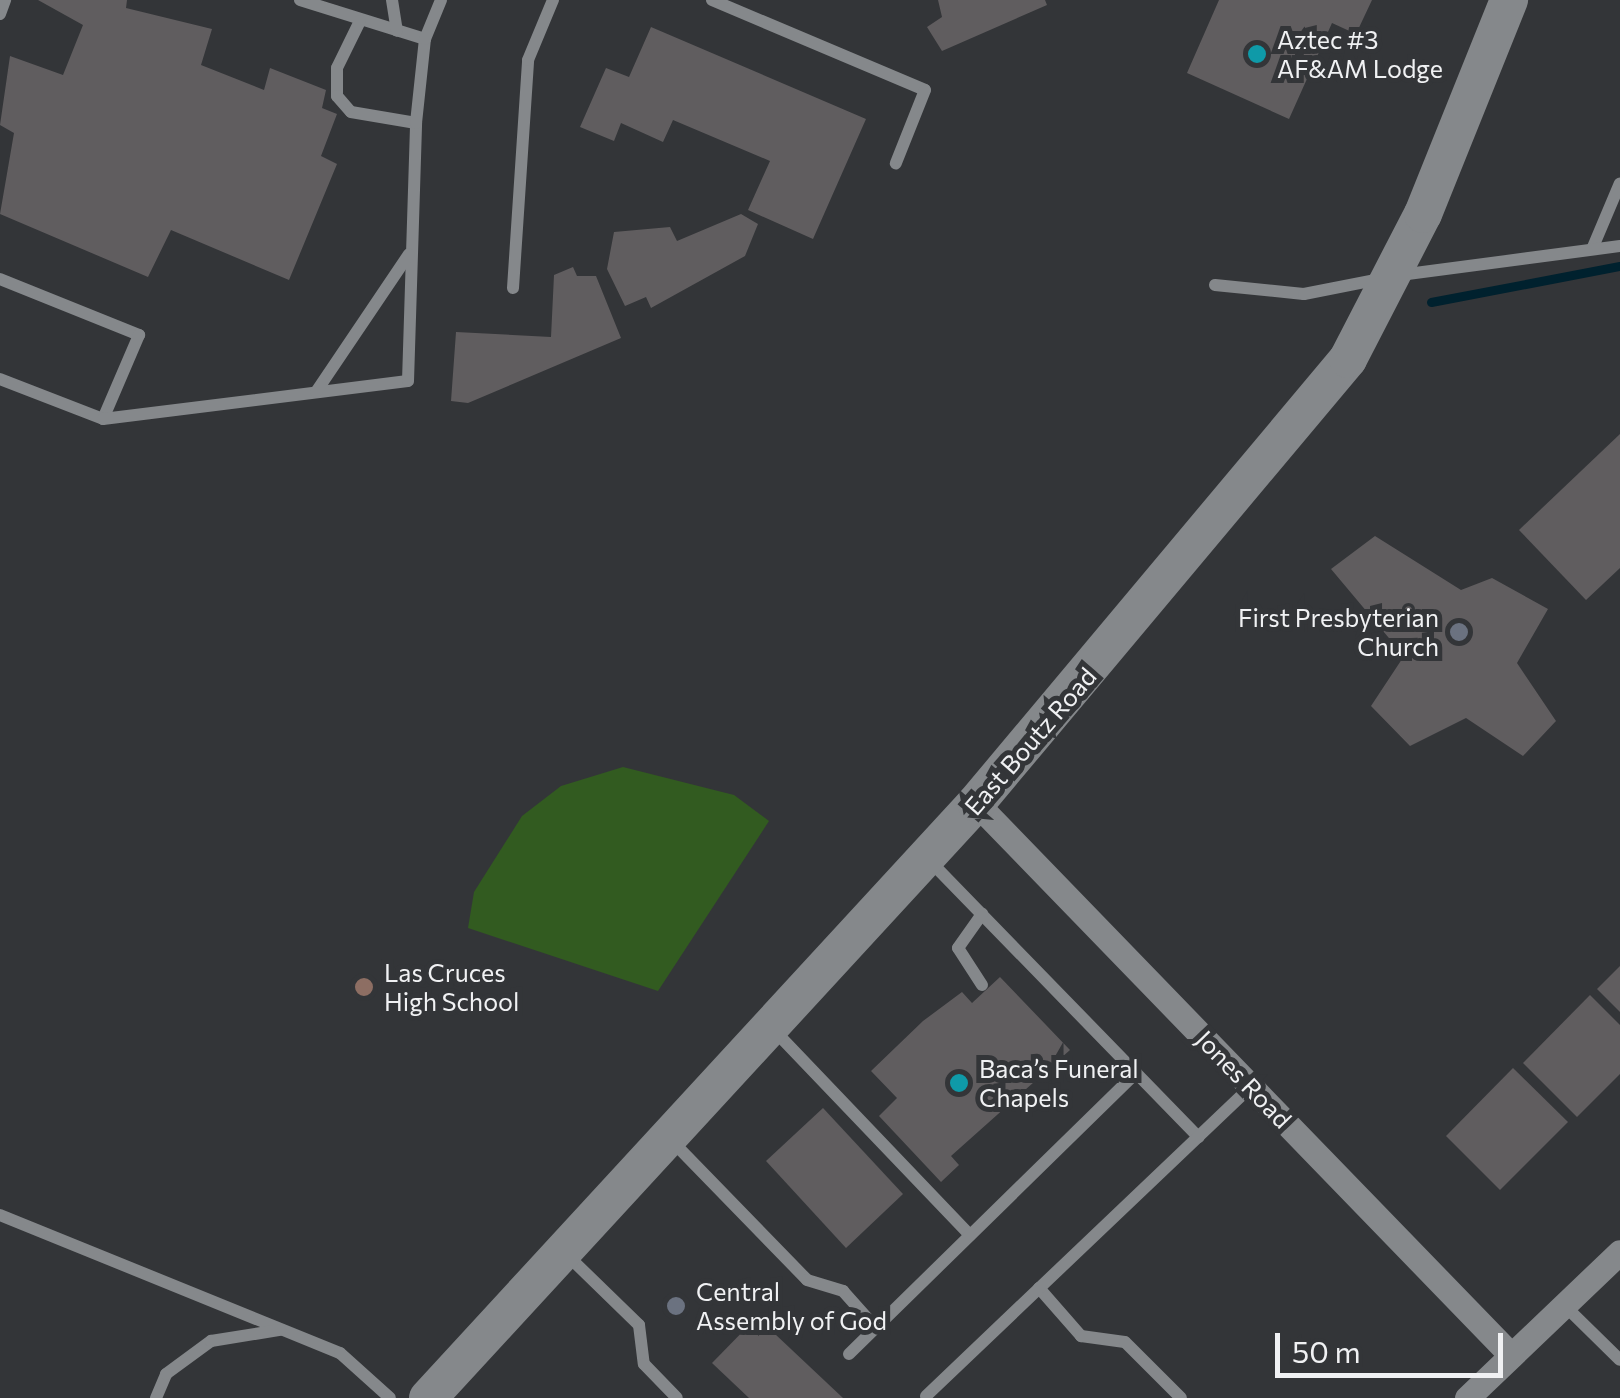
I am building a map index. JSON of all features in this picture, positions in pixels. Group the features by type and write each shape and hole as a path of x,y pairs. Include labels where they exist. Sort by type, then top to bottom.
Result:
{"main road":[{"name":"East Boutz Road","path":"428,1398 976,803 1348,358 1390,277 1509,0"}],"street":[{"name":"Jones Road","path":"976,803 1511,1356"},
{"path":"1468,1398 1620,1252"}],"lane":[{"path":"0,14 6,0"},
{"path":"300,0 425,39"},
{"path":"392,0 397,31"},
{"path":"0,378 103,419 408,381 416,123 425,39 441,0"},
{"path":"712,0 925,90 896,163"},
{"path":"513,288 528,60 557,1"},
{"path":"360,21 336,68 338,96 352,112 416,123"},
{"path":"1593,247 1620,184"},
{"path":"1215,284 1304,294 1390,277 1620,246"},
{"path":"316,392 410,252"},
{"path":"0,279 139,335 103,419"},
{"path":"926,857 1198,1137"},
{"path":"982,914 958,948 982,985"},
{"path":"770,1027 970,1235"},
{"path":"849,1354 1136,1073"},
{"path":"926,1396 1251,1086"},
{"path":"669,1138 806,1280 842,1291 876,1328"},
{"path":"0,1215 340,1353 390,1398"},
{"path":"564,1252 639,1324 644,1364 677,1398"},
{"path":"1039,1288 1081,1336 1124,1342 1180,1398"},
{"path":"1564,1305 1620,1360"},
{"path":"156,1398 166,1374 198,1348 282,1330"}],"green space":[{"path":"623,767 734,795 769,821 658,991 468,928 474,892 522,816 561,786"}],"building":[{"path":"38,0 127,0 126,8 212,29 201,65 264,90 270,68 326,90 322,108 337,114 321,156 337,164 289,280 171,230 148,277 0,214 14,133 0,125 10,56 63,75 83,25"},
{"path":"938,0 1045,0 1047,5 942,51 927,27 942,17"},
{"name":"Aztec #3 AF&AM Lodge","path":"1219,0 1372,0 1356,34 1332,23 1289,119 1187,73"},
{"path":"651,27 866,119 813,239 748,210 770,161 673,120 663,142 621,123 614,141 580,127 606,68 629,77"},
{"path":"741,214 758,224 745,256 651,308 646,297 625,306 607,269 614,232 670,227 677,241"},
{"path":"573,267 577,276 596,276 621,338 468,403 451,401 456,332 551,337 554,275"},
{"path":"1620,434 1620,568 1586,600 1519,530"},
{"name":"First Presbyterian Church","path":"1375,536 1461,590 1492,578 1548,609 1517,663 1556,721 1523,756 1466,718 1410,746 1371,706 1404,656 1331,569"},
{"path":"1620,966 1620,1012 1597,989"},
{"name":"Baca’s Funeral Chapels","path":"1000,977 1070,1050 951,1156 959,1165 941,1182 879,1116 897,1098 871,1071 923,1021 962,992 972,1003"},
{"path":"1590,995 1620,1025 1620,1074 1577,1117 1523,1063"},
{"path":"1513,1068 1568,1122 1500,1190 1446,1136"},
{"path":"823,1108 903,1194 846,1248 766,1161"},
{"path":"757,1317 843,1398 749,1398 712,1363"}],"waterway":[{"path":"1431,302 1620,266"}],"place":[{"name":"Aztec #3 AF&AM Lodge","path":"1257,54"},
{"name":"First Presbyterian Church","path":"1459,632"},
{"name":"Las Cruces High School","path":"364,987"},
{"name":"Baca’s Funeral Chapels","path":"959,1083"},
{"name":"Central Assembly of God","path":"676,1306"}]}
